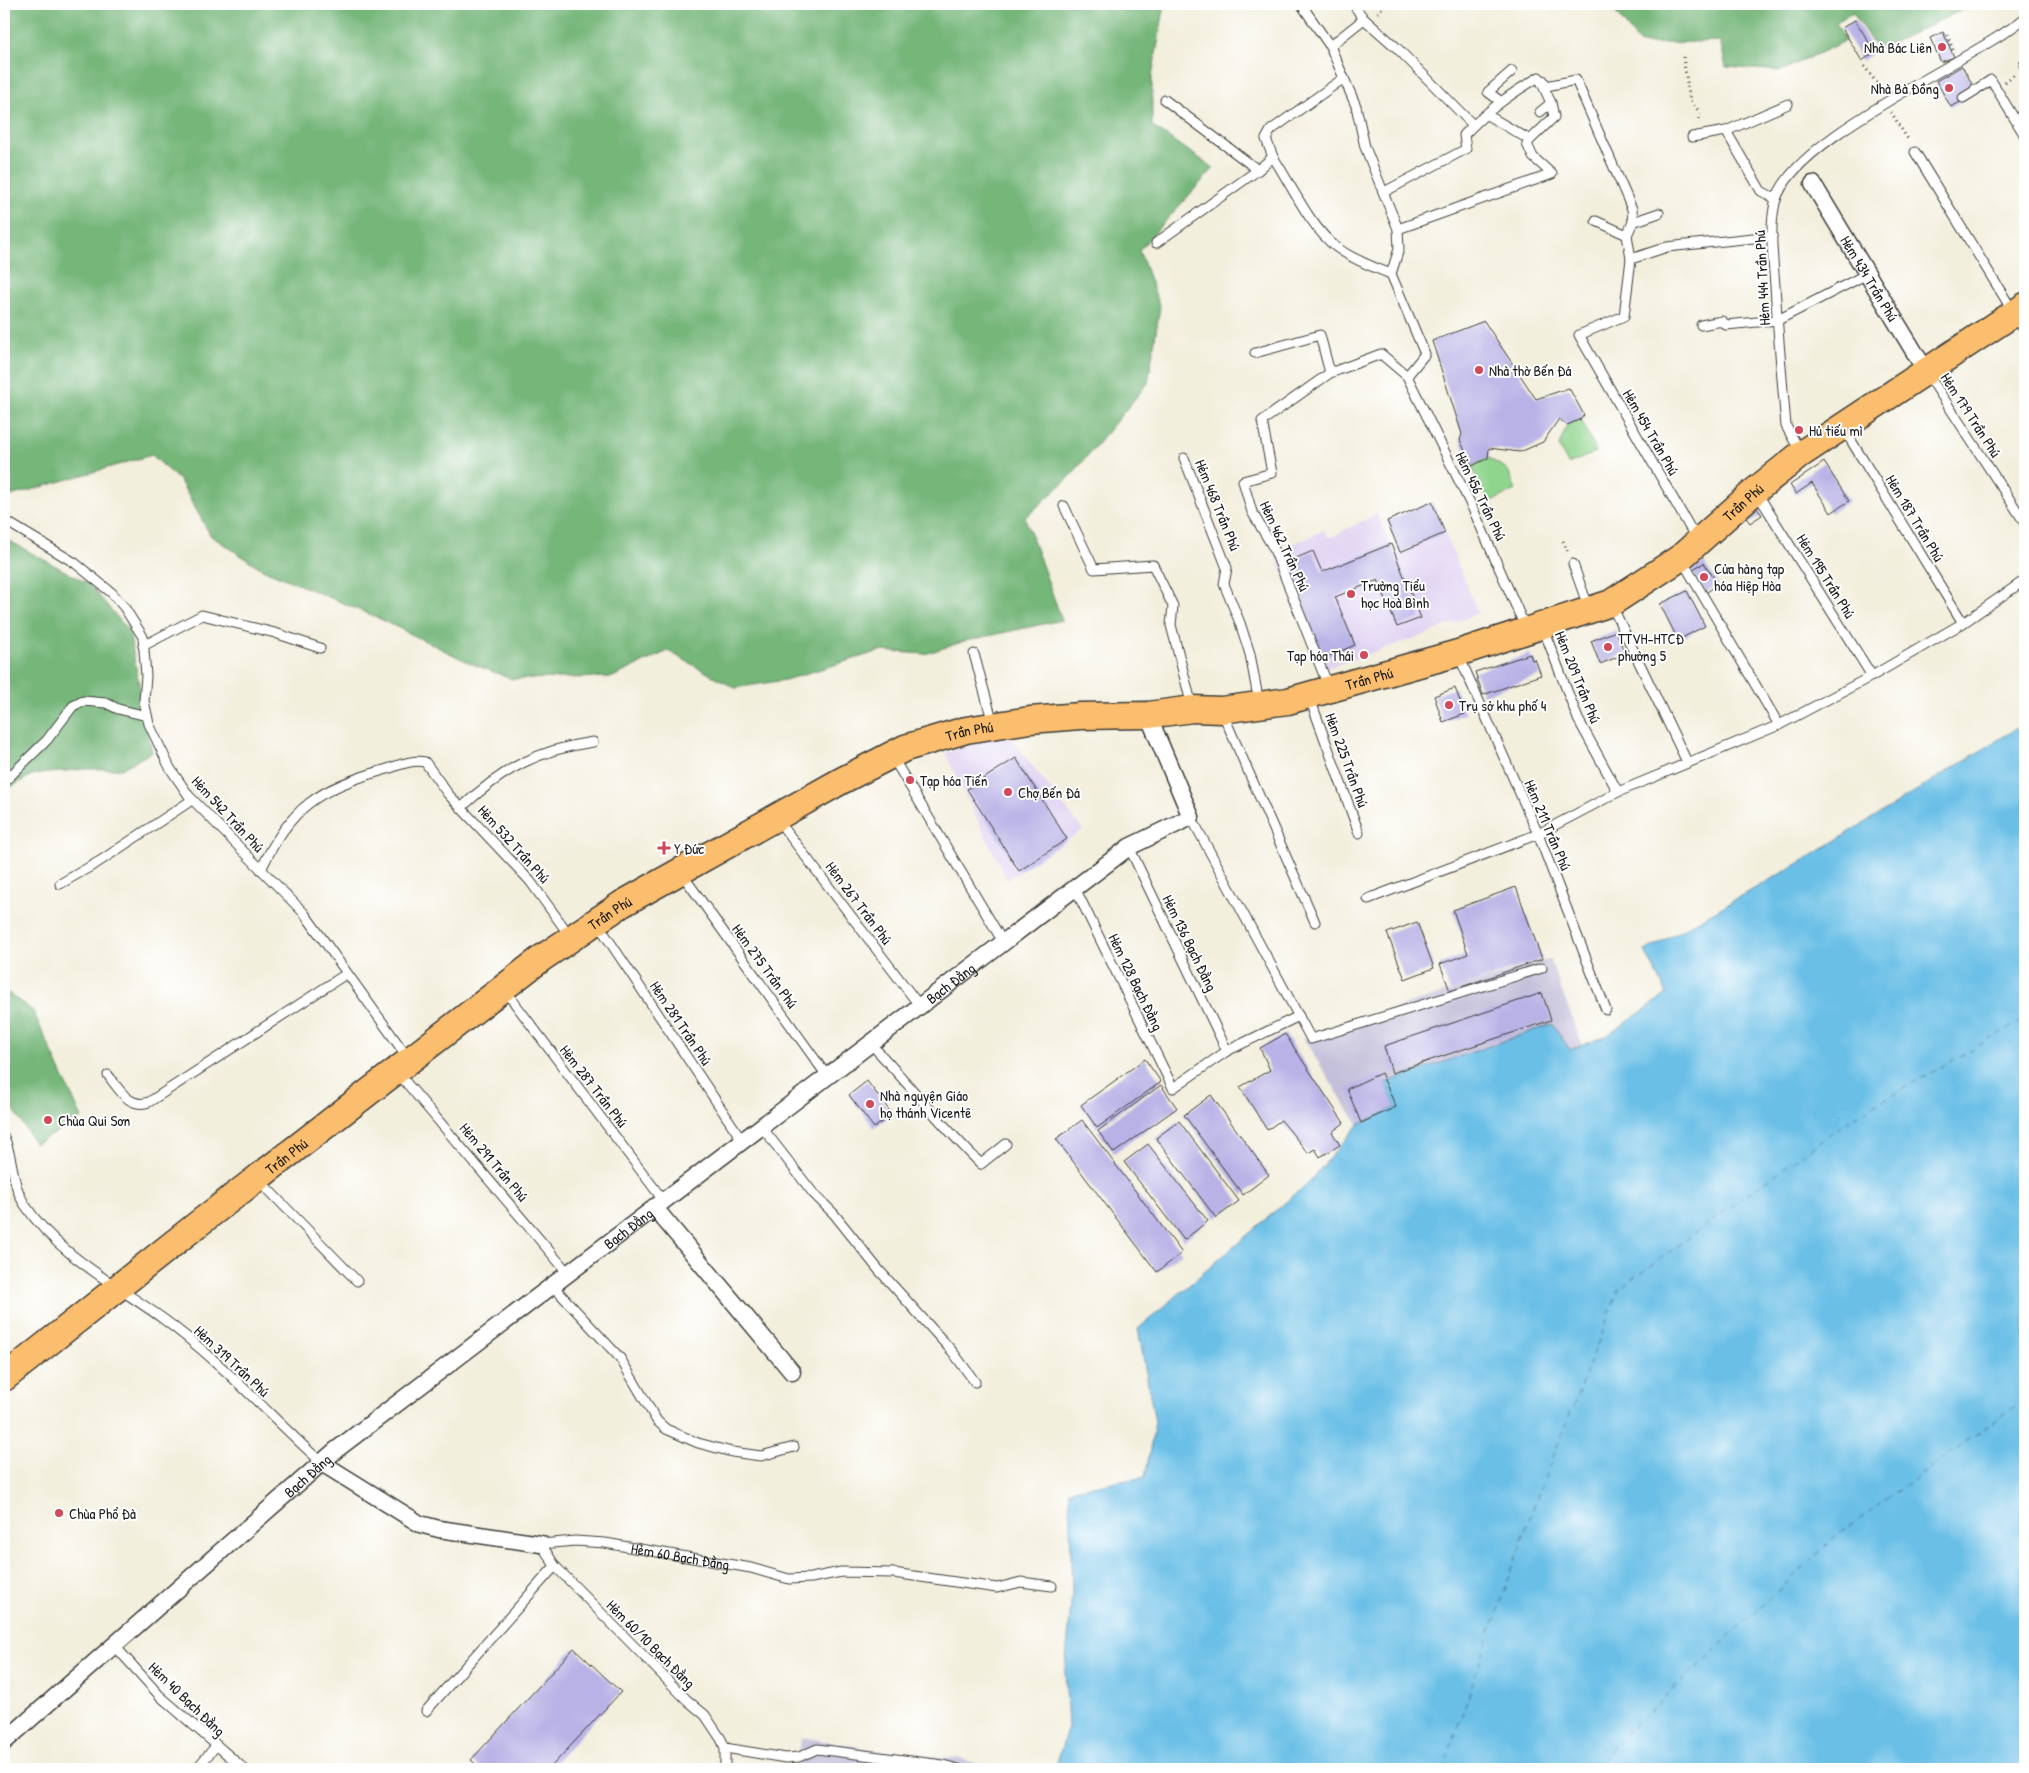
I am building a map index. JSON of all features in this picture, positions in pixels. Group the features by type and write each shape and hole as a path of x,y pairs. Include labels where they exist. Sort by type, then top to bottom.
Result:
{"main road":[{"name":"Trần Phú","path":"4,1378 257,1178 503,988 572,938 680,872 905,748 966,730 1030,720 1080,716 1148,715 1193,709 1221,710 1259,706 1320,694 1458,653 1600,607 1689,550 1756,490 1802,454 1927,373 2022,317"}],"street":[{"name":"Hẻm 434 Trần Phú","path":"1812,184 1927,373"},
{"path":"1148,715 1191,817"},
{"name":"Bạch Đằng","path":"4,1742 336,1450 1129,847 1191,817"},
{"path":"658,1204 792,1372"},
{"name":"Hẻm 60 Bạch Đằng","path":"322,1463 420,1524 439,1529 541,1544"}],"lane":[{"path":"1301,4 1330,46 1344,78 1356,106 1364,148 1398,229 1399,249 1391,274 1424,354 1407,376"},
{"path":"1353,4 1364,19 1397,48 1473,125"},
{"name":"Hẻm 444 Trần Phú","path":"1802,454 1786,426 1778,320 1772,236 1776,199 1782,186 1800,165 1850,124 1981,49 2025,18"},
{"path":"1330,46 1364,19"},
{"path":"1500,101 1488,92 1512,71"},
{"path":"1541,76 1546,86 1576,80 1632,209 1633,222 1627,235 1632,259 1667,247 1772,236"},
{"path":"1384,192 1466,149 1464,135 1482,116 1487,115 1500,101 1539,77 1551,104 1554,117 1545,123 1530,140 1530,143 1527,144 1533,157 1552,174 1398,229"},
{"path":"1344,78 1270,130 1266,138 1273,157 1323,234 1345,254 1391,274"},
{"path":"1963,98 1991,80 2025,136"},
{"path":"1165,100 1258,170"},
{"path":"1540,112 1551,104"},
{"path":"1692,137 1726,131 1788,104"},
{"path":"1487,115 1530,140"},
{"path":"1726,131 1761,192 1776,199"},
{"path":"1915,152 2022,317"},
{"path":"1156,243 1258,170 1273,157"},
{"path":"1633,222 1659,213"},
{"path":"1596,221 1627,235"},
{"name":"Hẻm 454 Trần Phú","path":"1632,259 1624,316 1579,335 1779,725"},
{"path":"1701,325 1722,321 1726,324 1778,320 1867,274"},
{"path":"1255,353 1320,335 1330,373"},
{"name":"Hẻm 462 Trần Phú","path":"1320,694 1274,549 1252,512 1243,482 1272,473 1262,421 1330,373 1381,354 1407,376"},
{"name":"Hẻm 179 Trần Phú","path":"1927,373 2025,523"},
{"name":"Hẻm 456 Trần Phú","path":"1407,376 1534,628"},
{"name":"Hẻm 187 Trần Phú","path":"1843,427 1963,624"},
{"name":"Hẻm 468 Trần Phú","path":"1184,458 1227,568 1224,584 1250,654 1259,706"},
{"name":"Hẻm 195 Trần Phú","path":"1756,490 1872,676"},
{"path":"1064,506 1094,569 1154,565 1172,606 1171,625 1193,709"},
{"name":"Hẻm 542 Trần Phú","path":"4,520 75,563 112,593 135,622 143,637 146,676 144,701 147,716 170,768 192,800 304,914 346,974 403,1066"},
{"path":"1573,564 1600,607 1688,762"},
{"path":"1368,899 1538,834 1618,792 1779,725 1872,676 1963,624 2025,580"},
{"path":"143,646 202,615 267,631 320,648"},
{"name":"Hẻm 209 Trần Phú","path":"1534,628 1578,720 1618,792"},
{"name":"Hẻm 211 Trần Phú","path":"1458,653 1538,834 1606,1010"},
{"path":"974,654 994,726"},
{"name":"Hẻm 225 Trần Phú","path":"1320,694 1359,833"},
{"path":"4,782 47,740 73,706 82,701 106,703 118,709 147,716"},
{"path":"1221,710 1239,747 1314,922"},
{"path":"462,808 492,780 520,762 545,752 593,742"},
{"path":"891,756 1003,942"},
{"name":"Hẻm 532 Trần Phú","path":"262,870 274,843 290,820 310,801 356,780 417,760 425,762 448,794 530,881 572,938"},
{"path":"60,884 192,800"},
{"path":"1191,817 1311,1038 1542,968"},
{"name":"Hẻm 267 Trần Phú","path":"776,818 920,1005"},
{"name":"Hẻm 136 Bạch Đằng","path":"1129,847 1227,1051"},
{"name":"Hẻm 275 Trần Phú","path":"680,872 827,1076"},
{"name":"Hẻm 128 Bạch Đằng","path":"1075,888 1173,1088 1227,1051"},
{"name":"Hẻm 281 Trần Phú","path":"597,921 742,1140"},
{"path":"108,1075 127,1099 142,1104 149,1102 346,974"},
{"name":"Hẻm 287 Trần Phú","path":"503,988 658,1204"},
{"path":"1227,1051 1299,1016"},
{"path":"870,1043 911,1086 951,1135 981,1164 1006,1144"},
{"name":"Hẻm 291 Trần Phú","path":"403,1066 568,1273"},
{"path":"761,1126 813,1193 834,1214 878,1269 952,1351 975,1382"},
{"name":"Hẻm 319 Trần Phú","path":"4,1137 13,1176 25,1206 50,1234 116,1289 162,1318 198,1346 322,1463"},
{"path":"257,1178 357,1281"},
{"path":"552,1285 620,1358 657,1421 666,1429 698,1442 732,1452 761,1456 794,1447"},
{"name":"Hẻm 60 Bạch Đằng","path":"541,1544 575,1541 605,1543 752,1568 789,1579 811,1578 840,1572 893,1573 998,1588 1021,1582 1052,1586"},
{"name":"Hẻm 60/10 Bạch Đằng","path":"541,1544 555,1566 686,1700 704,1715 725,1748"},
{"path":"426,1711 555,1566"},
{"name":"Hẻm 40 Bạch Đằng","path":"114,1645 160,1696 244,1769"},
{"path":"196,1769 216,1746"},
{"path":"725,1769 725,1748 786,1758 799,1756 817,1749 943,1765 959,1769"}],"path":[{"path":"1683,57 1690,101 1699,111 1700,128 1704,135"},
{"path":"1997,89 2025,65"},
{"path":"1864,66 1888,101 1915,152"}],"shaded area":[{"name":"Trường Tiểu học Hoà Bình","path":"1377,514 1394,554 1445,533 1478,613 1427,634 1322,670 1275,553 1324,530 1329,538"},
{"name":"Chợ Bến Đá","path":"1006,733 1083,830 1007,880 945,753"},
{"path":"1550,959 1582,1045 1570,1050 1552,1024 1386,1083 1396,1107 1358,1125 1303,1038"},
{"path":"801,1737 911,1756 958,1758 995,1769 798,1769"}],"green space":[{"path":"4,4 1165,4 1152,76 1152,126 1214,168 1139,250 1160,307 1148,383 1069,478 1025,518 1062,620 965,641 925,654 880,651 785,680 735,688 668,651 613,677 512,679 470,663 378,618 262,569 211,536 180,481 152,455 7,497 4,512"},
{"path":"1609,4 1975,4 1877,50 1853,13 1836,22 1845,41 1781,71 1726,67 1720,41 1640,44"},
{"path":"1581,419 1596,452 1568,464 1559,446 1567,425"},
{"path":"1488,458 1507,469 1516,490 1488,503 1472,466"},
{"path":"4,538 89,584 129,631 152,752 121,769 83,769 32,775 4,791"},
{"path":"4,990 33,1011 82,1118 35,1144 4,1094"}],"water":[{"path":"2025,723 2025,1769 1067,1769 1057,1762 1068,1727 1065,1671 1072,1593 1069,1490 1145,1477 1155,1422 1138,1329 1308,1183 1358,1125 1396,1107 1385,1083 1552,1024 1570,1050 1608,1035 1667,994 1645,951 1808,858"}],"building":[{"path":"1855,20 1875,52 1862,61 1842,28"},
{"name":"Nhà Bác Liên","path":"1943,32 1954,57 1941,62 1930,38"},
{"path":"1962,66 1975,89 1964,100 1951,107 1936,81"},
{"name":"Nhà thờ Bến Đá","path":"1484,321 1536,399 1569,388 1584,415 1581,419 1567,425 1559,419 1543,442 1520,452 1489,448 1488,458 1472,466 1460,440 1462,434 1432,341"},
{"path":"1824,462 1849,501 1831,513 1812,483 1796,494 1790,485"},
{"path":"1432,502 1445,533 1400,552 1387,521"},
{"path":"1756,507 1762,515 1750,523 1744,515"},
{"path":"1391,544 1421,618 1397,627 1378,580 1335,597 1355,645 1322,659 1284,563 1313,551 1322,572"},
{"name":"Cửa hàng tạp hóa Hiệp Hòa","path":"1704,563 1718,584 1706,593 1691,570"},
{"path":"1687,591 1705,626 1678,640 1660,604"},
{"name":"TTVH-HTCĐ phường 5","path":"1616,631 1625,654 1600,664 1591,641"},
{"path":"1530,654 1532,660 1535,659 1541,675 1483,695 1475,672"},
{"name":"Trụ sở khu phố 4","path":"1455,688 1465,714 1443,722 1434,696"},
{"path":"1016,758 1067,839 1019,871 967,789"},
{"path":"1516,887 1542,959 1450,991 1440,964 1468,954 1453,910"},
{"path":"1417,922 1434,968 1405,979 1387,933"},
{"path":"1542,993 1551,1020 1392,1073 1384,1046"},
{"path":"1285,1034 1344,1123 1332,1132 1340,1145 1320,1157 1315,1149 1308,1153 1281,1120 1267,1130 1240,1087 1270,1070 1260,1048"},
{"path":"1145,1059 1161,1082 1097,1128 1081,1105"},
{"path":"1381,1073 1396,1107 1361,1123 1347,1089"},
{"name":"Nhà nguyện Giáo họ thánh Vicentê","path":"867,1081 892,1114 874,1128 849,1095"},
{"path":"1161,1085 1177,1108 1114,1153 1098,1131"},
{"path":"1211,1095 1269,1175 1243,1195 1184,1115"},
{"path":"1082,1120 1182,1253 1157,1272 1056,1139"},
{"path":"1179,1121 1239,1201 1216,1218 1156,1138"},
{"path":"1148,1144 1208,1221 1184,1240 1124,1162"},
{"path":"574,1648 621,1692 549,1769 481,1769 471,1760"}],"ferry route":[{"path":"1443,1769 1535,1503 1619,1289 1852,1118 2025,1019"},
{"path":"1596,1769 1616,1743 1841,1532 2025,1399"}],"place":[{"name":"Nhà Bác Liên","path":"1942,47"},
{"name":"Nhà Bà Đồng","path":"1949,88"},
{"name":"Nhà thờ Bến Đá","path":"1479,370"},
{"name":"Hủ tiếu mì","path":"1799,430"},
{"name":"Cửa hàng tạp hóa Hiệp Hòa","path":"1704,577"},
{"name":"Trường Tiểu học Hoà Bình","path":"1351,594"},
{"name":"TTVH-HTCĐ phường 5","path":"1608,647"},
{"name":"Tạp hóa Thái","path":"1364,655"},
{"name":"Trụ sở khu phố 4","path":"1449,705"},
{"name":"Tạp hóa Tiến","path":"910,780"},
{"name":"Chợ Bến Đá","path":"1008,792"},
{"name":"Y Đức","path":"664,848"},
{"name":"Nhà nguyện Giáo họ thánh Vicentê","path":"870,1104"},
{"name":"Chùa Qui Sơn","path":"48,1120"},
{"name":"Chùa Phổ Đà","path":"59,1513"}]}
